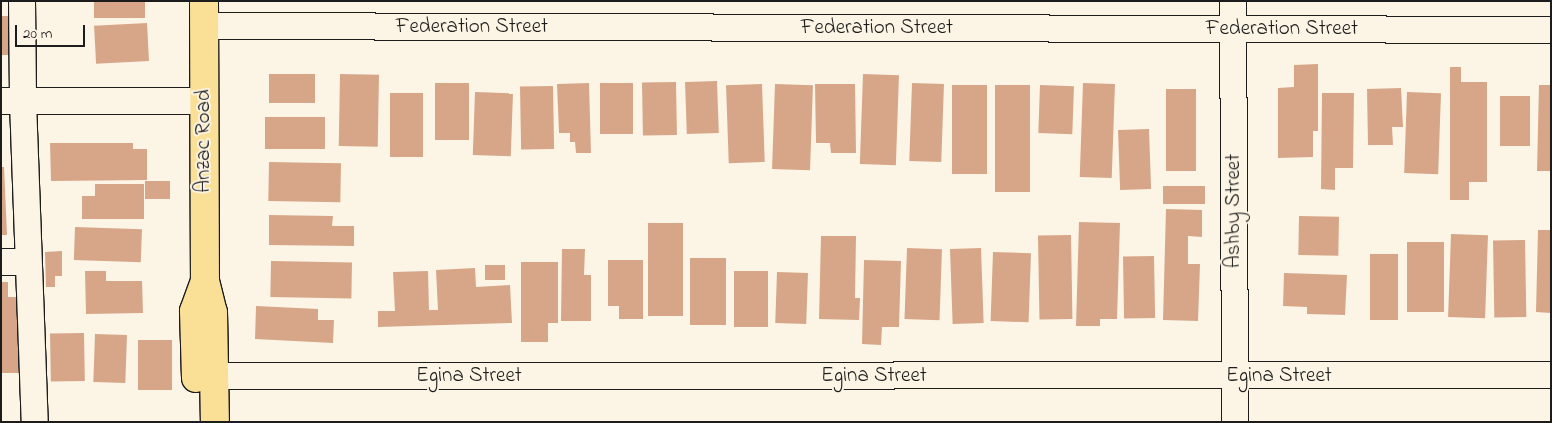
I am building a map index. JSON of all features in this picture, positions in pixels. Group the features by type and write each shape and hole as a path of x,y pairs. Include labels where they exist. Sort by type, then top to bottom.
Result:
{"main road":[{"name":"Anzac Road","path":"197,422 214,312 205,281 204,14"},
{"name":"Anzac Road","path":"205,376 215,422"}],"street":[{"path":"22,1 12,102 28,262 35,422"},
{"name":"Ashby Street","path":"1233,1 1235,422"},
{"name":"Federation Street","path":"204,14 1232,29 1551,30"},
{"path":"12,102 203,101"},
{"path":"1,262 28,262"},
{"name":"Egina Street","path":"205,376 1551,375"}],"building":[{"path":"94,1 145,1 145,18 94,18"},
{"path":"1,16 19,16 19,55 1,55"},
{"path":"147,23 149,61 96,64 94,26"},
{"path":"1318,64 1318,131 1313,131 1313,157 1278,158 1278,88 1294,87 1294,65"},
{"path":"1450,67 1461,67 1461,82 1487,82 1487,182 1469,182 1469,200 1450,200"},
{"path":"269,74 315,74 315,103 269,103"},
{"path":"340,74 379,75 378,147 339,146"},
{"path":"863,74 899,75 896,165 860,164"},
{"path":"717,81 719,133 687,134 685,82"},
{"path":"676,82 677,135 643,136 642,83"},
{"path":"435,83 469,83 469,140 435,140"},
{"path":"589,83 591,153 576,153 575,142 570,142 570,133 559,133 557,84"},
{"path":"600,83 633,83 633,134 600,134"},
{"path":"912,83 944,84 941,162 909,161"},
{"path":"1083,83 1115,84 1112,178 1080,177"},
{"path":"762,84 765,162 729,163 726,85"},
{"path":"775,84 813,85 810,170 772,169"},
{"path":"815,84 855,84 856,153 831,153 830,143 816,143"},
{"path":"952,85 987,85 987,174 952,174"},
{"path":"995,85 1030,85 1030,192 995,192"},
{"path":"1040,85 1074,86 1072,134 1038,133"},
{"path":"1539,85 1551,85 1551,171 1537,171"},
{"path":"553,86 554,149 521,150 520,87"},
{"path":"1401,88 1403,127 1392,127 1393,145 1368,145 1367,89"},
{"path":"1166,89 1196,89 1196,171 1166,171"},
{"path":"475,92 513,93 511,156 473,155"},
{"path":"1407,92 1441,93 1438,174 1404,173"},
{"path":"390,93 423,93 423,157 390,157"},
{"path":"1322,93 1354,93 1353,168 1335,168 1335,190 1321,189"},
{"path":"1500,96 1530,96 1530,146 1500,146"},
{"path":"265,117 325,117 325,149 265,149"},
{"path":"1149,129 1151,189 1120,190 1118,130"},
{"path":"50,143 133,143 133,149 147,149 147,180 51,181"},
{"path":"269,162 341,163 340,202 268,201"},
{"path":"1,167 4,167 7,235 1,235"},
{"path":"145,181 170,181 170,199 145,199"},
{"path":"95,184 144,184 144,219 82,219 82,196 95,196"},
{"path":"1163,186 1205,186 1205,204 1163,204"},
{"path":"1166,209 1202,210 1202,237 1188,236 1188,264 1200,264 1198,321 1163,320"},
{"path":"269,215 333,216 332,226 354,226 354,246 269,245"},
{"path":"1299,216 1339,217 1338,256 1298,255"},
{"path":"1079,222 1120,223 1117,319 1100,319 1100,326 1076,326"},
{"path":"648,223 683,223 683,316 648,316"},
{"path":"75,227 142,229 141,262 74,260"},
{"path":"1538,230 1551,230 1551,313 1536,312"},
{"path":"1451,234 1488,235 1485,318 1448,317"},
{"path":"1071,235 1072,319 1039,320 1038,236"},
{"path":"821,236 856,236 855,298 860,298 859,320 819,319"},
{"path":"1525,240 1526,317 1494,318 1493,241"},
{"path":"1407,242 1444,242 1444,312 1407,312"},
{"path":"907,248 942,249 940,320 905,319"},
{"path":"981,248 984,323 953,324 950,249"},
{"path":"562,249 585,249 584,275 591,275 591,321 561,321"},
{"path":"62,251 62,276 55,276 55,287 46,287 45,252"},
{"path":"993,252 1031,253 1029,322 991,321"},
{"path":"1370,254 1398,254 1398,320 1370,320"},
{"path":"1154,256 1155,318 1124,319 1123,257"},
{"path":"690,258 726,258 726,325 690,325"},
{"path":"608,260 643,260 643,319 619,319 619,306 608,306"},
{"path":"864,260 901,261 899,327 882,327 881,345 862,344"},
{"path":"271,261 352,262 351,298 270,297"},
{"path":"521,262 558,262 558,323 548,323 548,342 521,342"},
{"path":"485,265 505,265 505,280 485,280"},
{"path":"475,268 476,287 510,285 512,323 378,327 378,311 395,311 393,272 428,271 429,310 438,310 436,270"},
{"path":"85,271 106,271 106,281 142,281 143,313 86,314"},
{"path":"734,271 768,271 768,327 734,327"},
{"path":"777,272 808,273 806,324 775,323"},
{"path":"1284,273 1347,275 1345,315 1307,314 1307,307 1283,306"},
{"path":"1,282 8,282 8,297 25,297 26,373 1,373"},
{"path":"256,306 318,309 318,320 334,320 333,343 255,339"},
{"path":"84,333 85,381 51,382 50,334"},
{"path":"95,334 127,335 125,383 93,382"},
{"path":"138,340 172,340 172,390 138,390"}]}
